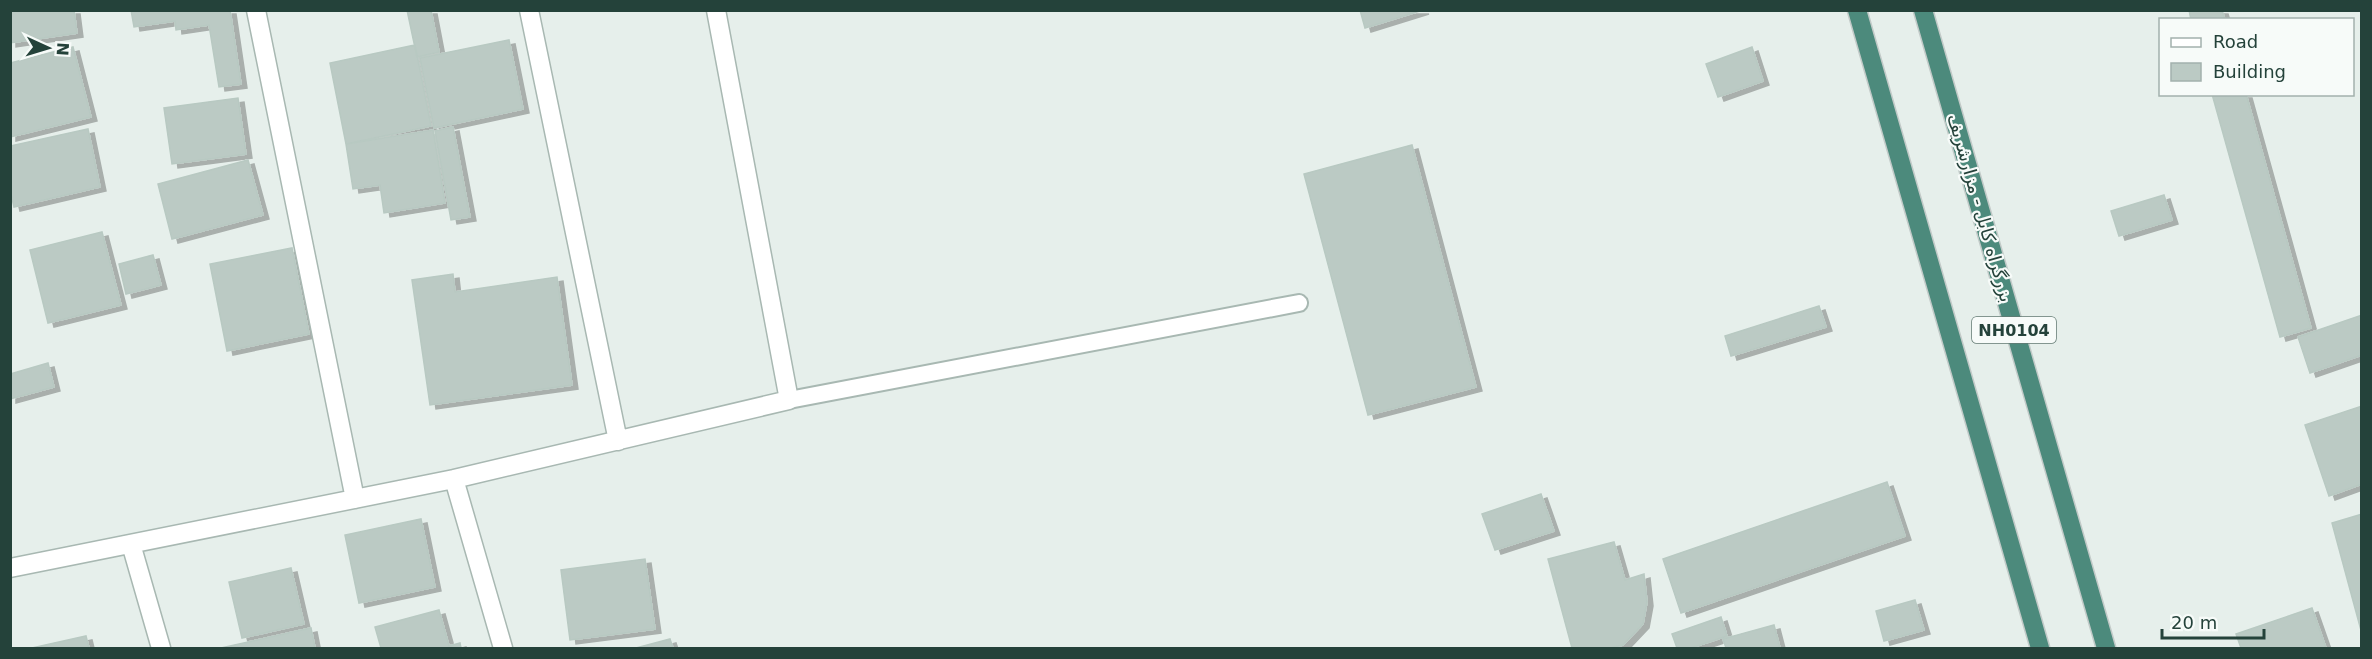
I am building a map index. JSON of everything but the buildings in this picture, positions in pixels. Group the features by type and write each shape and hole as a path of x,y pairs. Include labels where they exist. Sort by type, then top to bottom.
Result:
{"highway":[{"name":"NH0104","path":"1857,10 2040,648"},
{"name":"بزرگراه کابل - مزارشریف","path":"1923,10 2106,648"}],"street":[{"path":"256,10 355,499"},
{"path":"529,10 618,441"},
{"path":"10,568 454,480 789,400 716,10"},
{"path":"454,480 503,648"},
{"path":"131,544 161,648"}],"lane":[{"path":"789,400 1299,303"}]}
